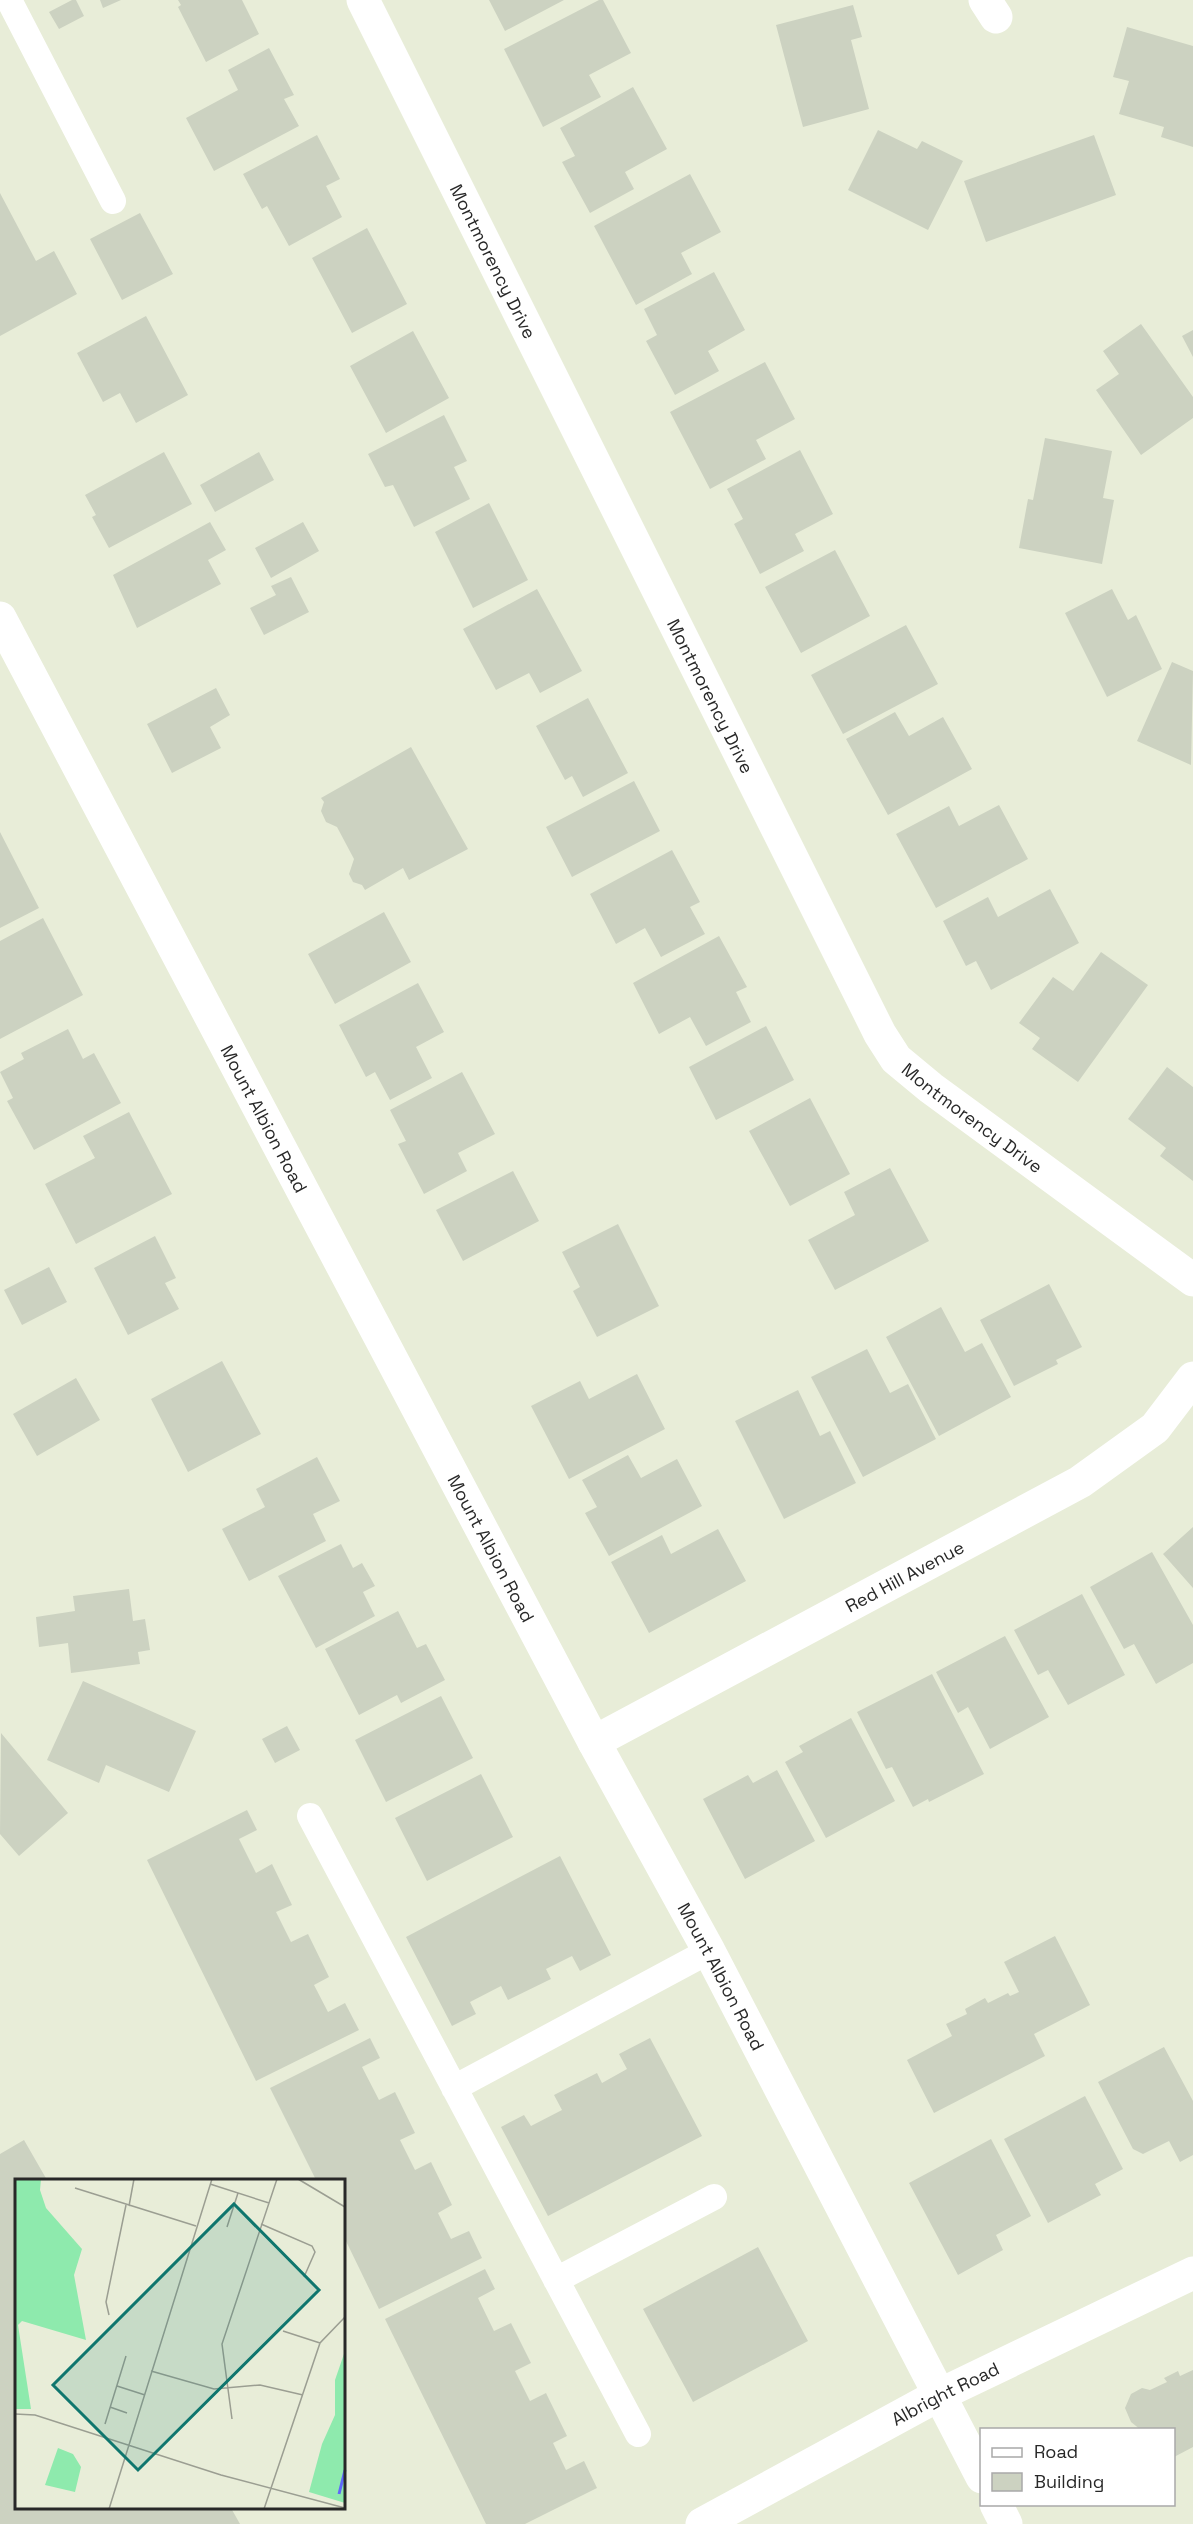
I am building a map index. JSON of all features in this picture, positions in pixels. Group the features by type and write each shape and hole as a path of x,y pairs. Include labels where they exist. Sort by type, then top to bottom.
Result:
{"street":[{"name":"Montmorency Drive","path":"363,0 885,1042 896,1059 931,1088 1193,1280"},
{"name":"Mount Albion Road","path":"0,618 594,1742 709,1951 937,2396 980,2475"},
{"name":"Red Hill Avenue","path":"594,1742 1080,1482 1155,1428 1193,1378"},
{"name":"Albright Road","path":"702,2524 937,2396 1193,2273"},
{"path":"997,2506 1006,2524"}],"lane":[{"path":"9,0 113,201"},
{"path":"310,1816 638,2434"},
{"path":"454,2088 709,1951"},
{"path":"556,2280 714,2197"}],"building":[{"path":"76,0 84,16 59,29 49,12"},
{"path":"100,0 121,0 103,8"},
{"path":"178,0 242,0 259,34 206,62 178,7 181,5"},
{"path":"489,0 564,0 505,31"},
{"path":"603,0 631,53 589,75 601,97 543,127 504,49"},
{"path":"853,5 862,37 851,40 869,109 803,127 776,25"},
{"path":"1127,27 1193,46 1193,147 1161,137 1164,127 1119,114 1129,81 1113,77"},
{"path":"269,48 294,95 284,99 299,126 214,171 186,118 238,90 228,70"},
{"path":"633,87 667,149 625,172 634,189 590,213 562,162 575,156 560,128"},
{"path":"878,130 917,149 922,141 963,161 928,230 848,190"},
{"path":"317,135 340,179 326,186 342,217 289,246 267,206 262,209 243,174"},
{"path":"1094,135 1116,195 986,242 964,181"},
{"path":"690,174 721,232 681,253 692,274 636,305 594,226"},
{"path":"0,193 36,261 54,251 77,294 0,336"},
{"path":"140,213 173,274 122,300 90,239"},
{"path":"367,228 407,304 352,333 312,258"},
{"path":"714,272 745,330 708,351 719,371 675,395 646,341 657,335 644,309"},
{"path":"146,316 188,395 136,423 120,393 103,402 77,353"},
{"path":"1141,324 1193,397 1193,418 1141,455 1096,390 1119,374 1103,351"},
{"path":"1193,330 1193,357 1182,336"},
{"path":"413,331 449,398 386,433 350,366"},
{"path":"765,362 795,419 756,440 766,459 710,489 670,412"},
{"path":"444,415 467,461 454,467 470,499 414,527 393,485 385,487 368,454"},
{"path":"1045,438 1112,451 1103,498 1114,500 1102,564 1019,548 1028,499 1033,500"},
{"path":"800,450 833,514 795,534 804,551 760,574 734,524 743,519 727,489"},
{"path":"164,452 192,504 109,548 92,517 96,515 85,495"},
{"path":"259,452 274,480 215,512 200,485"},
{"path":"489,503 528,580 473,608 435,532"},
{"path":"210,522 226,550 208,560 221,584 137,628 113,575"},
{"path":"303,522 319,551 271,578 255,548"},
{"path":"835,550 870,616 801,653 765,587"},
{"path":"291,577 309,612 264,635 250,608 276,595 271,586"},
{"path":"537,589 582,671 540,693 529,673 496,690 463,629"},
{"path":"1112,589 1128,620 1136,615 1162,669 1107,697 1065,613"},
{"path":"906,625 938,684 843,734 811,675"},
{"path":"1172,662 1193,671 1191,765 1137,741"},
{"path":"216,688 230,715 210,727 221,748 172,773 147,724"},
{"path":"588,698 628,773 583,797 572,776 565,780 536,726"},
{"path":"895,712 909,736 943,717 972,769 888,815 846,739"},
{"path":"411,747 468,849 409,880 403,868 365,890 362,885 353,882 349,874 354,859 337,827 326,822 321,811 324,802 321,798"},
{"path":"634,781 660,831 572,877 546,827"},
{"path":"999,805 1028,859 936,908 896,834 949,806 959,826"},
{"path":"0,832 39,908 0,928"},
{"path":"672,850 700,902 690,907 705,934 661,957 645,928 616,944 590,894"},
{"path":"1050,889 1079,943 991,990 976,961 966,966 943,921 988,897 998,917"},
{"path":"384,912 411,962 335,1004 308,954"},
{"path":"43,918 83,995 0,1039 0,941"},
{"path":"719,936 747,987 736,992 751,1022 706,1046 690,1017 659,1034 633,983"},
{"path":"1101,952 1148,985 1078,1082 1032,1049 1040,1038 1019,1023 1053,977 1073,991"},
{"path":"418,983 444,1032 416,1047 432,1078 390,1100 375,1072 366,1077 339,1025"},
{"path":"766,1026 794,1080 716,1120 689,1067"},
{"path":"68,1029 83,1059 94,1053 121,1103 34,1150 7,1101 13,1098 0,1072 24,1059 21,1053"},
{"path":"1167,1067 1193,1087 1193,1181 1160,1156 1166,1148 1128,1119"},
{"path":"462,1072 495,1134 458,1153 467,1171 424,1194 398,1144 406,1141 390,1110"},
{"path":"810,1098 850,1174 790,1206 749,1131"},
{"path":"129,1112 172,1194 76,1244 45,1184 95,1158 83,1136"},
{"path":"890,1168 929,1241 835,1290 808,1240 855,1215 844,1192"},
{"path":"513,1171 539,1221 463,1261 436,1210"},
{"path":"618,1224 659,1306 597,1337 573,1291 580,1287 562,1252"},
{"path":"155,1236 176,1278 165,1283 179,1309 128,1335 94,1268"},
{"path":"49,1267 67,1302 22,1325 4,1290"},
{"path":"1049,1284 1082,1347 1056,1360 1058,1364 1014,1386 980,1320"},
{"path":"941,1307 965,1352 982,1343 1011,1397 939,1436 886,1337"},
{"path":"867,1349 890,1393 908,1384 936,1439 863,1477 811,1377"},
{"path":"222,1361 261,1434 188,1472 151,1399"},
{"path":"637,1374 665,1429 569,1479 531,1406 580,1381 589,1399"},
{"path":"76,1378 100,1420 37,1456 13,1414"},
{"path":"798,1390 820,1436 830,1431 856,1483 784,1519 735,1421"},
{"path":"628,1455 641,1478 677,1459 702,1506 609,1556 585,1513 597,1507 582,1480"},
{"path":"317,1457 340,1501 313,1514 326,1541 249,1581 222,1529 265,1507 256,1489"},
{"path":"1193,1527 1193,1588 1163,1554"},
{"path":"718,1529 746,1581 649,1633 611,1562 662,1535 671,1554"},
{"path":"341,1544 353,1568 362,1563 375,1586 363,1592 375,1616 316,1648 278,1576"},
{"path":"1152,1552 1193,1625 1193,1663 1156,1684 1134,1644 1124,1649 1090,1587"},
{"path":"129,1589 133,1621 145,1619 150,1650 138,1652 140,1664 71,1673 68,1643 39,1647 36,1617 75,1611 73,1596"},
{"path":"1082,1594 1125,1675 1068,1705 1048,1670 1038,1675 1014,1630"},
{"path":"398,1611 417,1648 426,1644 445,1680 401,1703 397,1695 359,1715 325,1649"},
{"path":"1005,1636 1049,1717 990,1749 968,1707 958,1713 936,1672"},
{"path":"932,1674 984,1774 929,1802 928,1799 913,1807 892,1767 886,1769 857,1712"},
{"path":"83,1681 196,1731 169,1792 106,1765 99,1783 47,1760"},
{"path":"441,1696 473,1758 386,1802 355,1740"},
{"path":"851,1718 895,1801 826,1838 785,1762 803,1752 799,1746"},
{"path":"287,1726 300,1750 275,1763 262,1739"},
{"path":"1,1733 68,1813 19,1856 0,1834"},
{"path":"777,1770 815,1841 745,1879 703,1799 748,1775 753,1783"},
{"path":"481,1774 513,1837 427,1881 395,1818"},
{"path":"247,1810 257,1830 239,1839 256,1873 272,1864 292,1905 276,1912 291,1942 308,1934 329,1977 314,1985 328,2012 345,2003 359,2030 256,2081 147,1860"},
{"path":"560,1856 611,1955 580,1971 572,1956 546,1969 551,1979 508,2000 501,1986 470,2002 476,2014 452,2026 406,1937"},
{"path":"1055,1936 1090,2005 1034,2034 1045,2056 934,2113 907,2060 952,2036 946,2024 967,2014 965,2009 985,1998 988,2003 1008,1993 1010,1996 1019,1992 1004,1962"},
{"path":"370,2038 380,2058 362,2067 379,2100 395,2092 415,2133 400,2140 415,2170 431,2162 452,2205 438,2213 451,2239 469,2231 482,2258 379,2309 345,2239 345,2179 316,2179 270,2088"},
{"path":"650,2038 702,2136 548,2216 501,2127 524,2115 531,2126 562,2110 554,2095 597,2073 602,2083 627,2069 619,2054"},
{"path":"1164,2047 1193,2101 1193,2155 1180,2162 1169,2141 1143,2154 1133,2149 1098,2082"},
{"path":"1085,2096 1123,2169 1095,2184 1101,2195 1048,2223 1004,2139"},
{"path":"991,2139 1031,2216 996,2235 1003,2250 958,2275 909,2183"},
{"path":"24,2140 46,2179 15,2179 15,2509 232,2509 240,2524 0,2524 0,2154"},
{"path":"758,2247 808,2341 693,2402 643,2309"},
{"path":"485,2269 495,2289 478,2298 494,2331 511,2323 531,2363 515,2371 530,2401 546,2393 567,2436 553,2443 566,2470 584,2461 597,2488 525,2524 486,2524 385,2319"},
{"path":"1193,2370 1193,2447 1175,2456 1175,2428 1138,2428 1131,2422 1125,2408 1131,2394 1142,2388 1150,2390 1167,2382 1164,2378 1178,2371 1180,2376"}]}
